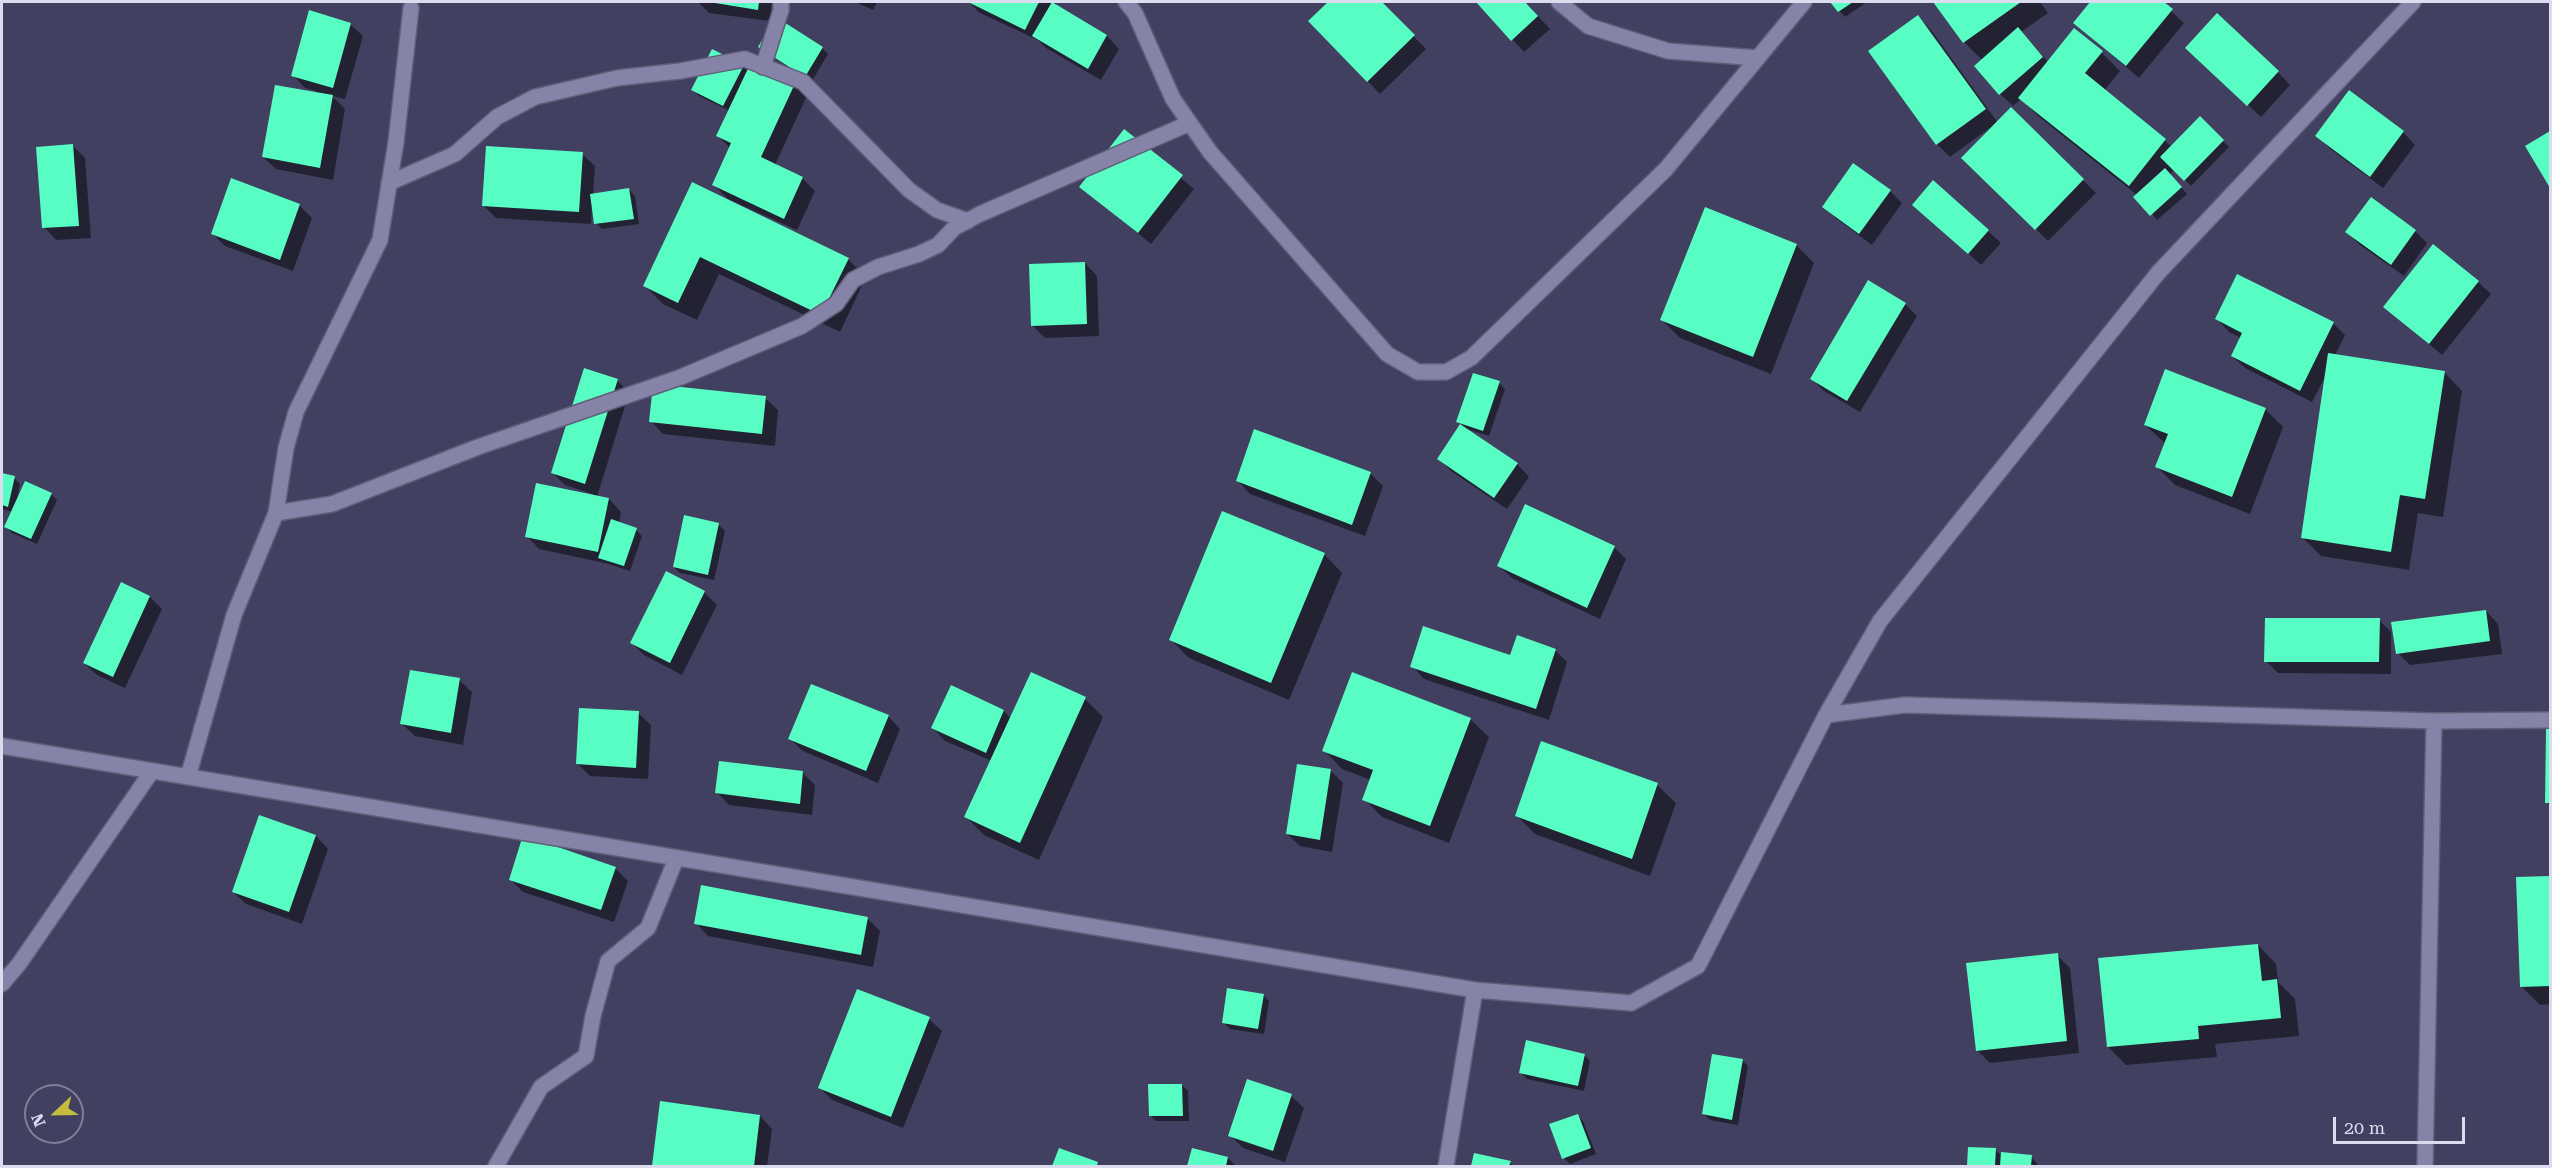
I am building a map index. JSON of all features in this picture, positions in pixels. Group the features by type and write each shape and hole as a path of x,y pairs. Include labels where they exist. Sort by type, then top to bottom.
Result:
{"street":[{"path":"763,67 781,10 781,2"},
{"path":"1126,2 1135,13 1173,99 1210,152 1387,354 1418,372 1446,372 1471,358 1666,169 1804,2"},
{"path":"1558,2 1588,26 1668,51 1758,58"},
{"path":"2,746 1475,990 1631,1003 1698,966 1826,716 1880,621 2158,273 2413,2"},
{"path":"188,777 234,615 276,513 286,448 296,412 380,240 411,8"},
{"path":"389,183 455,154 497,117 535,97 617,78 680,71 745,59 803,82 909,190 937,210 968,221"},
{"path":"276,513 332,504 478,447 681,377 791,331 836,304 853,280 878,267 938,245 954,228 968,221 1190,123"},
{"path":"1826,716 1905,705 2434,721 2550,720"},
{"path":"2425,1167 2434,721"},
{"path":"2,984 19,964 152,771"},
{"path":"496,1167 541,1087 586,1056 593,1016 608,961 648,928 676,859"},
{"path":"1446,1167 1475,990"}],"building":[{"path":"709,2 759,2 758,10"},
{"path":"968,2 1039,2 1025,30"},
{"path":"1052,2 1107,35 1088,69 1032,36"},
{"path":"1328,2 1382,2 1415,35 1367,82 1308,21"},
{"path":"1476,2 1525,2 1538,16 1511,41"},
{"path":"1830,2 1853,2 1838,12"},
{"path":"1933,2 2021,2 1963,43"},
{"path":"2090,2 2164,2 2173,9 2126,66 2073,23"},
{"path":"309,10 351,23 333,88 291,76"},
{"path":"2217,13 2279,71 2247,106 2185,48"},
{"path":"1918,15 1986,109 1936,145 1868,51"},
{"path":"776,17 823,47 805,77 758,47"},
{"path":"2018,27 2043,57 1999,95 1974,66"},
{"path":"2074,28 2103,51 2085,73 2166,139 2129,186 2018,98"},
{"path":"712,49 744,65 723,106 691,90"},
{"path":"754,56 798,77 761,157 803,177 784,219 712,185 731,143 716,136"},
{"path":"275,85 333,95 320,168 262,157"},
{"path":"2349,90 2404,131 2370,177 2315,136"},
{"path":"2011,107 2084,179 2035,230 1961,158"},
{"path":"2200,116 2224,140 2184,181 2160,157"},
{"path":"1124,129 1183,175 1138,233 1079,187"},
{"path":"2550,131 2550,188 2525,146"},
{"path":"73,144 79,226 42,228 36,147"},
{"path":"486,146 583,152 579,212 482,206"},
{"path":"1853,163 1891,190 1859,234 1822,207"},
{"path":"2165,168 2182,187 2150,216 2133,197"},
{"path":"231,178 300,204 280,260 211,234"},
{"path":"1933,180 1989,230 1968,254 1912,205"},
{"path":"692,182 849,258 821,315 700,257 678,303 643,286"},
{"path":"629,188 634,219 594,224 590,194"},
{"path":"2371,197 2416,230 2391,265 2345,232"},
{"path":"1705,207 1797,244 1753,357 1660,320"},
{"path":"2433,244 2479,281 2429,344 2383,307"},
{"path":"1085,262 1087,324 1031,326 1029,264"},
{"path":"2237,274 2334,322 2300,391 2231,356 2242,333 2215,319"},
{"path":"1868,280 1906,303 1847,401 1810,379"},
{"path":"2328,353 2445,371 2425,499 2400,495 2391,552 2301,538"},
{"path":"584,368 618,379 585,484 551,473"},
{"path":"2165,369 2266,408 2232,497 2155,467 2168,434 2144,425"},
{"path":"1473,373 1500,381 1483,431 1456,422"},
{"path":"653,384 766,396 762,434 649,422"},
{"path":"1460,424 1518,463 1494,498 1437,459"},
{"path":"1254,429 1371,472 1352,525 1236,481"},
{"path":"2,473 15,476 8,507 2,505"},
{"path":"25,481 52,493 31,539 4,527"},
{"path":"536,483 609,498 598,552 525,537"},
{"path":"1525,504 1615,546 1587,608 1497,566"},
{"path":"1222,511 1325,553 1271,683 1169,640"},
{"path":"684,515 719,523 708,575 673,567"},
{"path":"611,519 637,528 624,566 598,558"},
{"path":"666,571 705,591 670,663 630,643"},
{"path":"121,582 150,596 113,677 83,663"},
{"path":"2486,610 2490,641 2396,654 2391,622"},
{"path":"2265,618 2380,618 2379,662 2264,662"},
{"path":"1423,626 1510,655 1517,635 1556,649 1536,709 1410,667"},
{"path":"410,670 460,678 451,733 400,724"},
{"path":"1031,672 1086,697 1020,843 964,817"},
{"path":"1352,672 1471,718 1430,826 1362,800 1373,770 1322,751"},
{"path":"811,684 889,715 866,771 788,739"},
{"path":"951,685 1004,710 986,753 931,728"},
{"path":"579,708 639,711 636,768 576,764"},
{"path":"2546,729 2550,729 2550,803 2545,803"},
{"path":"1541,741 1658,783 1632,859 1515,816"},
{"path":"719,761 803,771 800,804 715,793"},
{"path":"1297,764 1331,769 1320,840 1286,834"},
{"path":"259,815 316,835 289,912 232,892"},
{"path":"523,835 616,867 601,910 509,880"},
{"path":"2550,876 2550,986 2520,987 2516,877"},
{"path":"701,885 868,917 861,955 694,924"},
{"path":"2258,944 2262,981 2277,979 2281,1018 2198,1026 2199,1039 2107,1047 2098,958"},
{"path":"2058,953 2067,1041 1976,1051 1966,963"},
{"path":"1227,988 1264,994 1258,1029 1222,1023"},
{"path":"857,989 930,1017 891,1117 818,1088"},
{"path":"1526,1040 1585,1054 1578,1086 1519,1073"},
{"path":"1712,1054 1743,1059 1732,1120 1702,1114"},
{"path":"1247,1079 1292,1094 1273,1151 1228,1136"},
{"path":"1148,1084 1182,1084 1183,1116 1149,1116"},
{"path":"660,1101 760,1115 754,1166 652,1166"},
{"path":"1578,1114 1591,1148 1562,1159 1549,1124"},
{"path":"1968,1147 1996,1148 1995,1166 1967,1166"},
{"path":"1059,1148 1098,1162 1097,1166 1052,1166"},
{"path":"1192,1148 1228,1157 1226,1166 1187,1166"},
{"path":"2001,1152 2032,1155 2031,1166 2000,1166"},
{"path":"1474,1153 1511,1161 1509,1166 1471,1166"}]}
